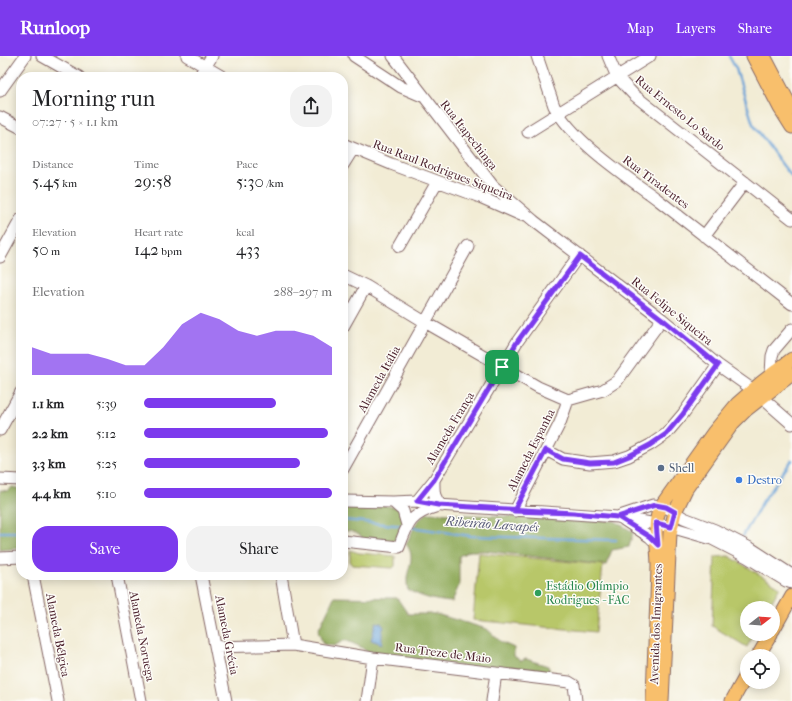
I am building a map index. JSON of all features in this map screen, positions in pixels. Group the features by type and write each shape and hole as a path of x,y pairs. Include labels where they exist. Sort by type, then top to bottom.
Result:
{"main road":[{"path":"753,56 780,108 792,127"},
{"path":"764,56 792,109"},
{"name":"Avenida dos Imigrantes","path":"662,701 671,527 675,512 688,484 733,423 747,409 771,374 792,359"},
{"name":"Avenida dos Imigrantes","path":"653,701 658,545 656,523 657,515 661,506 737,404 792,374"},
{"path":"780,617 792,596"},
{"path":"732,701 740,687"}],"street":[{"path":"0,92 25,56"},
{"path":"42,56 71,72"},
{"path":"187,56 214,72"},
{"path":"202,72 212,56"},
{"path":"354,56 401,87 424,97"},
{"name":"Rua Itapechinga","path":"393,56 493,186 534,221"},
{"name":"Rua Tiradentes","path":"536,56 549,95 558,113 572,130 611,164 792,304"},
{"name":"Rua Ernesto Lo Sardo","path":"608,56 617,77 634,95 792,219"},
{"path":"528,132 650,56"},
{"path":"0,117 16,125"},
{"name":"Rua Raul Rodrigues Siqueira","path":"348,147 480,197 534,221"},
{"path":"400,246 438,182"},
{"path":"704,236 745,182"},
{"path":"480,197 493,186"},
{"name":"Rua Felipe Siqueira","path":"534,221 662,319 718,365 757,394 792,424"},
{"path":"0,257 16,228"},
{"name":"Alameda Itália","path":"348,460 468,246"},
{"name":"Alameda França","path":"417,501 434,480 517,342 580,256"},
{"path":"348,277 366,286 502,367 538,387 568,400 604,390 617,381 662,319"},
{"path":"348,318 366,286"},
{"path":"771,374 772,356 774,350 792,329"},
{"path":"546,450 563,459 590,463 614,462 636,453 666,434 683,414 718,365"},
{"name":"Alameda Espanha","path":"514,511 560,423 568,400"},
{"path":"0,430 16,401"},
{"path":"0,479 16,480"},
{"path":"434,480 435,497 440,506"},
{"path":"348,500 393,502 417,501 440,506 573,513 618,517 656,523 712,539 792,583"},
{"path":"393,502 403,511 407,525"},
{"path":"618,517 653,505 661,506 684,518 715,530 752,549 792,575"},
{"path":"348,542 399,547 407,525 414,517 422,512 440,506"},
{"path":"618,517 650,537 658,545"},
{"path":"0,558 16,557"},
{"name":"Alameda Bélgica","path":"34,580 58,701"},
{"name":"Alameda Noruega","path":"118,580 141,701"},
{"name":"Alameda Grécia","path":"202,580 217,647 226,701"},
{"path":"282,580 293,645"},
{"name":"Rua Treze de Maio","path":"217,647 293,645 373,658 572,683 575,688 576,701"},
{"path":"367,701 373,658"},
{"path":"492,701 496,673"}],"green space":[{"path":"12,487 16,488 16,548 0,550 0,490 7,491"},
{"path":"365,505 383,505 407,510 398,542 364,540 355,532 348,531 348,507 356,508"},
{"path":"427,513 615,521 633,532 629,547 612,550 606,565 486,551 470,551 459,556 459,585 452,602 434,600 408,590 407,579 411,562 411,553 406,544 417,522"},
{"path":"350,550 359,553 395,556 395,566 393,568 352,565 350,563"},
{"name":"Estádio Olímpio Rodrigues - FAC","path":"479,553 603,565 596,632 473,620"},
{"path":"729,556 780,587 772,601 740,601 740,641 750,641 747,647 712,626 715,557"},
{"path":"334,597 397,598 408,614 436,614 487,629 501,642 514,648 514,656 521,661 526,659 548,666 553,678 371,655 361,647 345,640 334,646 323,644 318,631"}],"water":[{"path":"376,622 381,623 384,627 382,632 382,644 371,640"}],"waterway":[{"path":"729,56 736,69 753,124 792,177"},
{"name":"Ribeirão Lavapés","path":"743,536 763,501 792,460"},
{"name":"Ribeirão Lavapés","path":"348,520 404,526"},
{"name":"Ribeirão Lavapés","path":"411,527 471,536 616,540"},
{"name":"Ribeirão Lavapés","path":"0,532 16,532"}],"place":[{"name":"Shell","path":"661,468"},
{"name":"Destro","path":"739,480"},
{"name":"Estádio Olímpio Rodrigues - FAC","path":"538,593"}],"route":[{"path":"502,367 434,480 417,501 438,505 514,511 573,513 618,517 650,537 658,545 656,523 671,527 675,512 663,506 653,505 618,517 573,513 514,511 546,450 563,459 590,463 614,462 629,456 650,445 666,434 683,414 718,365 662,319 580,256 517,342 502,367"}]}
